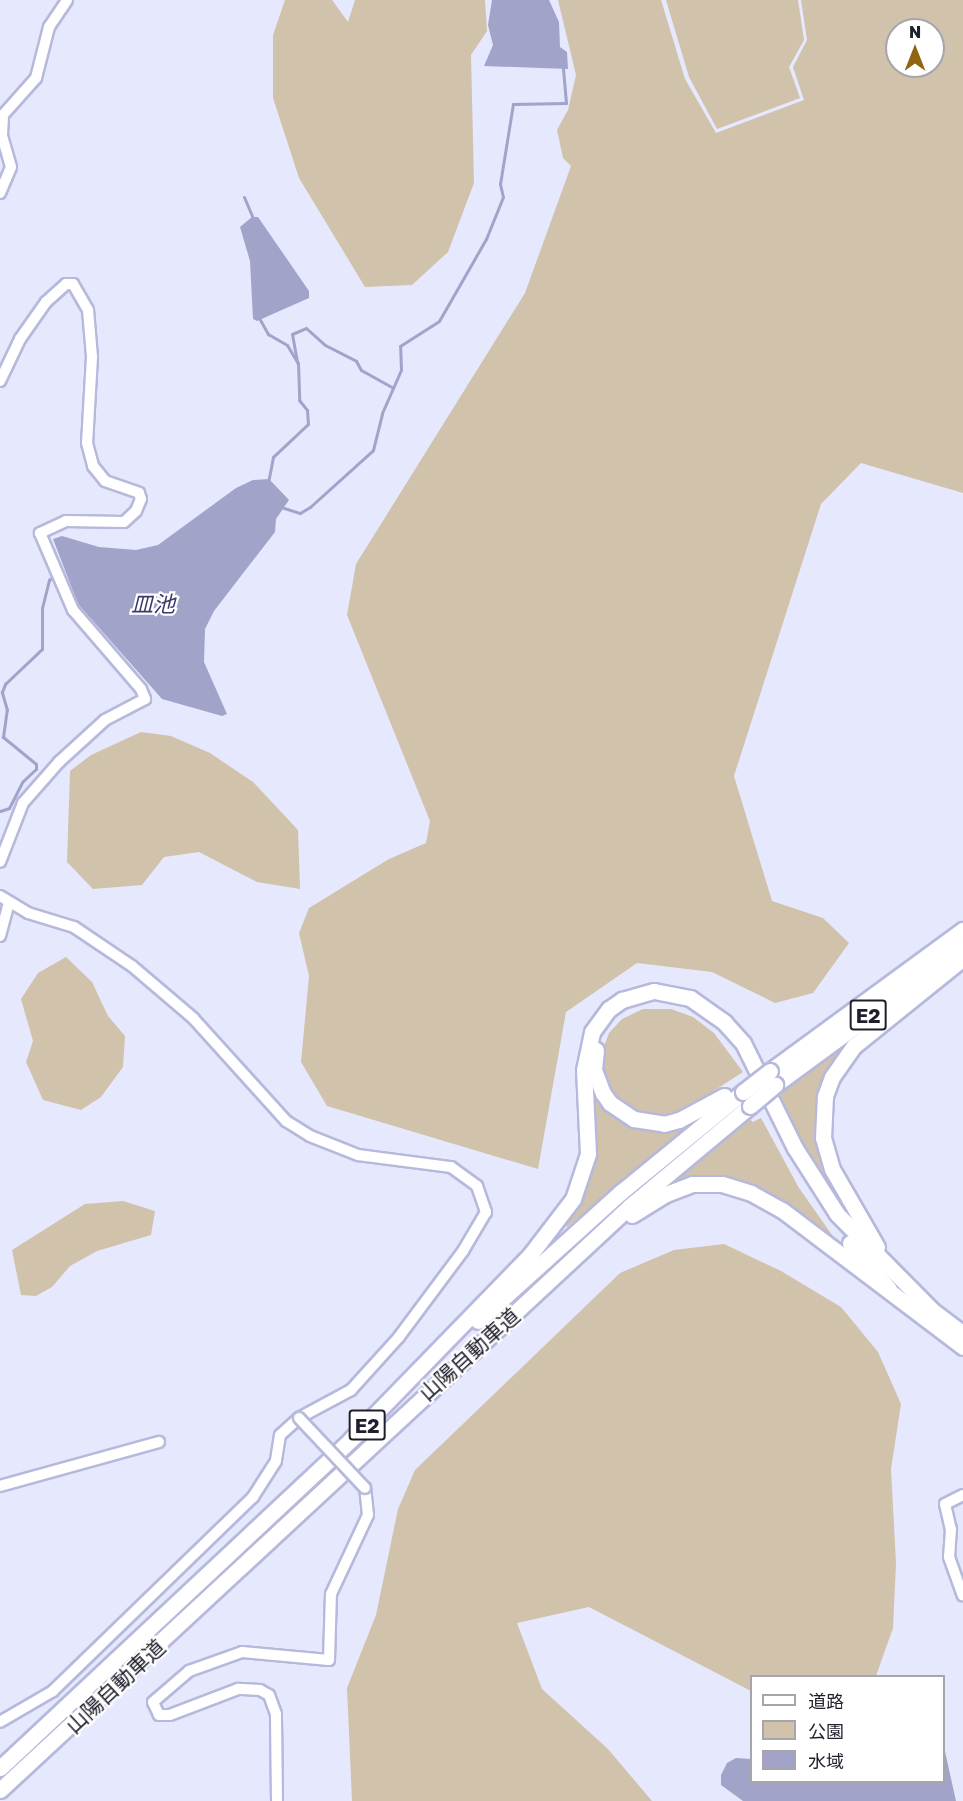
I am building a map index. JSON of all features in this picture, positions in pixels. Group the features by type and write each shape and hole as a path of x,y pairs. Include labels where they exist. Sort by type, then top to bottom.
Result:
{"highway":[{"name":"山陽自動車道","path":"773,1078 963,930"},
{"name":"山陽自動車道","path":"0,1768 568,1239 744,1094 773,1078 963,946"},
{"path":"896,1286 832,1169 823,1138 825,1095 832,1077 854,1046 963,958"},
{"path":"351,1439 530,1255 573,1199 588,1154 586,1049 592,1032 609,1008 637,994 670,992 690,998 724,1022 743,1043 795,1148 837,1214 896,1286"},
{"path":"773,1078 744,1094 694,1114 664,1124 647,1123 609,1103 597,1081 595,1055 613,1018 638,1003 665,1000 706,1018 720,1030 747,1068 806,1184 896,1286 963,1347"},
{"name":"山陽自動車道","path":"0,1790 599,1235 744,1094"},
{"path":"599,1235 666,1194 692,1184 722,1184 751,1192 782,1210 963,1334"}],"street":[{"path":"0,193 11,167 2,135 3,115 36,78 50,27 67,0"},
{"path":"0,381 20,339 46,302 66,284 73,284 81,291 88,310 92,357 87,443 93,466 105,481 139,493 141,499 136,511 124,522 66,521 40,533 72,610 141,689 145,699 105,720 59,762 23,803 0,862"},
{"path":"0,936 5,899 28,913 74,927 132,966 193,1018 286,1121 310,1136 358,1155 451,1167 477,1186 486,1212 463,1251 399,1337 351,1390 299,1418 280,1435 276,1461 253,1497 53,1691 0,1722"},
{"path":"277,1801 276,1714 269,1695 260,1690 238,1689 170,1715 159,1715 153,1702 189,1671 242,1652 329,1660 332,1594 368,1515 364,1488 299,1418"},
{"path":"0,1485 159,1442"},
{"path":"963,1496 945,1504 951,1529 949,1557 963,1596"}],"green space":[{"path":"285,0 332,0 348,22 355,0 485,0 487,31 471,55 474,183 448,252 412,285 365,287 299,178 273,98 273,35"},
{"path":"558,0 661,0 685,79 716,133 804,100 793,67 807,40 801,0 963,0 963,493 861,463 821,504 734,776 772,901 823,918 849,943 813,993 775,1003 712,972 637,963 566,1012 538,1169 327,1106 301,1062 309,976 299,933 309,908 389,859 426,843 430,821 347,615 356,564 525,293 571,166 563,158 557,130 568,110 576,75"},
{"path":"666,0 798,0 804,40 789,67 800,98 717,129 689,77"},
{"path":"141,732 171,736 210,753 253,782 298,830 300,889 257,882 199,852 164,857 142,885 93,889 67,862 70,771 91,755"},
{"path":"66,957 92,982 108,1016 125,1036 123,1067 101,1097 81,1110 43,1100 26,1062 33,1041 21,999 38,973"},
{"path":"643,1009 671,1009 693,1017 714,1033 743,1072 684,1110 655,1116 629,1109 610,1094 602,1072 602,1052 609,1033 622,1019"},
{"path":"842,1044 847,1050 818,1119 853,1221 822,1180 781,1101 781,1093"},
{"path":"595,1085 613,1113 686,1128 567,1227 564,1223 576,1204 589,1087"},
{"path":"747,1117 753,1122 761,1118 799,1188 837,1242 753,1188 665,1188"},
{"path":"123,1201 155,1211 151,1235 97,1251 70,1266 52,1287 36,1296 21,1295 12,1250 85,1204"},
{"path":"724,1244 781,1271 841,1307 878,1352 901,1404 891,1469 896,1563 893,1628 876,1675 750,1675 750,1690 589,1607 517,1623 542,1689 608,1749 652,1801 352,1801 347,1688 376,1615 398,1509 415,1470 620,1273 674,1250"}],"water":[{"path":"492,0 549,0 559,22 560,47 567,52 568,69 484,66 493,45 488,25"},
{"path":"252,217 258,217 309,291 309,298 257,321 253,319 250,261 240,227"},
{"name":"皿池","path":"269,479 289,500 276,519 275,532 214,611 205,629 204,662 227,714 222,716 162,699 78,604 53,539 62,536 99,547 136,550 158,545 236,488 253,480"},
{"path":"945,1752 956,1801 743,1801 721,1785 721,1775 727,1763 736,1758 750,1759 750,1783 945,1783"}],"waterway":[{"path":"281,507 300,513 310,507 373,450 382,413 401,370 400,346 439,321 486,239 503,197 500,184 513,104 566,103 563,66"},
{"path":"244,197 254,220"},
{"path":"258,316 268,334 287,345 298,363 299,400 307,410 308,424 273,457 268,483"},
{"path":"297,362 292,334 306,328 325,345 356,361 361,370 392,387"},
{"path":"0,811 9,808 23,781 36,769 36,764 3,737 7,710 2,692 5,684 42,649 42,608 49,580 55,575"}]}
